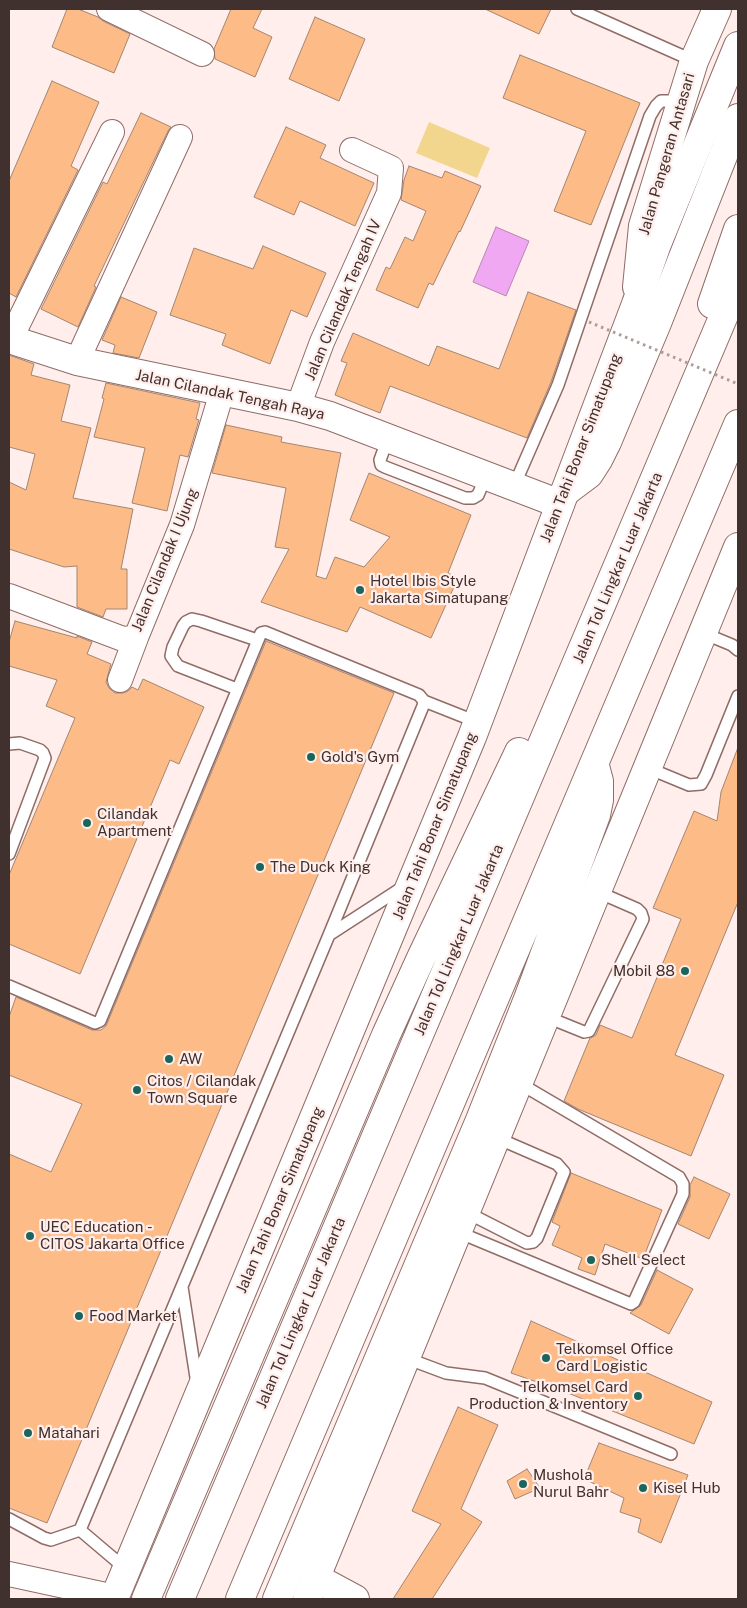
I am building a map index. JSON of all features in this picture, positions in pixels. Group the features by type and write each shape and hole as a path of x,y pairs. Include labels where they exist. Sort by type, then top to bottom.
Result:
{"main road":[{"name":"Jalan Pangeran Antasari","path":"636,304 643,226 694,61 717,9"},
{"name":"Jalan Tahi Bonar Simatupang","path":"115,1598 414,880 478,720 657,244 738,46"},
{"path":"562,498 589,474 607,442 657,323 738,118"},
{"path":"710,348 706,333 707,318 738,229"},
{"name":"Jalan Tol Lingkar Luar Jakarta","path":"180,1599 737,288"},
{"name":"Jalan Cilandak Tengah Raya","path":"9,340 219,402 298,408 330,416 514,486 562,498"},
{"path":"240,1599 738,424"},
{"path":"146,1599 386,1035 420,958 506,782 616,524 625,506 635,495 652,487"},
{"path":"355,1599 312,1589 703,633 737,556"},
{"path":"277,1599 480,1120 528,999 596,815 599,800 599,780 594,764"}],"street":[{"path":"109,9 202,54"},
{"path":"9,340 112,132"},
{"path":"77,361 180,137"},
{"name":"Jalan Cilandak Tengah IV","path":"298,408 322,342 389,193 391,168 352,150"},
{"name":"Jalan Cilandak I Ujung","path":"9,596 123,639 133,638 137,635 182,525 219,402"},
{"path":"120,680 137,635"},
{"path":"9,1574 115,1598"}],"lane":[{"path":"577,9 694,61"},
{"path":"514,486 558,386 650,116 661,101 682,101"},
{"path":"237,689 178,666 171,656 173,647 182,626 192,620 201,621 257,640"},
{"path":"9,986 95,1022 100,1021 261,633 265,632 419,695 423,700 478,720"},
{"path":"703,633 732,645 738,650"},
{"path":"648,768 689,785 701,784 738,696"},
{"path":"9,1519 51,1540 80,1530 329,935 423,706 423,700"},
{"path":"9,744 20,743 40,750 45,758 9,854"},
{"path":"329,935 414,880"},
{"path":"547,1017 584,1032 589,1031 642,919 641,913 637,909 598,892"},
{"path":"462,1222 631,1304 634,1302 683,1194 683,1184 679,1177 520,1083"},
{"path":"462,1222 527,1243 533,1242 540,1230 564,1172 557,1164 497,1138"},
{"path":"182,1286 199,1396"},
{"path":"406,1358 446,1373 485,1378 671,1454"},
{"path":"80,1530 127,1570"}],"path":[{"path":"589,322 738,384"}],"shaded area":[{"path":"429,122 490,148 477,178 416,153"},
{"path":"496,227 529,241 506,296 473,282"}],"building":[{"path":"67,9 78,9 130,34 114,73 52,47"},
{"path":"231,9 262,9 253,28 272,37 255,77 215,59 214,49"},
{"path":"485,9 551,9 539,34"},
{"path":"315,17 365,39 339,101 289,79"},
{"path":"520,55 640,103 591,225 554,211 586,131 503,98"},
{"path":"52,81 99,102 71,166 78,170 16,297 9,293 9,181"},
{"path":"141,113 171,127 94,286 96,287 78,327 41,309 103,182 107,184"},
{"path":"286,127 326,145 320,158 374,183 355,226 300,201 294,215 254,197"},
{"path":"409,166 442,178 445,171 481,186 433,285 429,283 418,308 376,290 386,267 390,269 405,237 413,241 426,211 401,200 404,180"},
{"path":"263,246 326,273 307,317 291,310 270,364 222,345 226,334 170,315 194,248 253,269"},
{"path":"528,292 576,310 551,382 527,438 390,386 380,413 335,395 347,363 341,361 353,333 429,366 437,346 499,369"},
{"path":"121,297 157,312 139,358 113,353 115,345 102,340"},
{"path":"9,355 34,364 31,375 70,385 61,421 91,428 73,498 133,509 121,569 127,569 127,609 106,609 103,617 77,607 77,566 64,567 9,549 9,482 26,490 35,454 9,447"},
{"path":"106,383 200,403 196,419 199,420 188,457 180,455 167,511 132,503 145,448 94,437 104,399 102,398"},
{"path":"226,425 282,437 281,442 341,453 316,576 326,579 335,557 364,567 390,537 350,520 369,473 471,515 448,573 458,578 431,638 360,607 347,632 261,602 289,549 275,547 286,488 212,473"},
{"name":"Cilandak Apartment","path":"15,621 77,638 77,636 92,642 87,654 111,664 106,682 115,693 123,693 132,687 138,690 143,679 204,707 179,764 170,760 80,974 9,944 9,875 75,718 46,706 57,680 9,666 9,642"},
{"name":"Citos / Cilandak Town Square","path":"266,641 394,693 47,1523 9,1508 9,1154 51,1172 82,1104 9,1075 9,1017 16,997 92,1030 101,1030 106,1026"},
{"name":"Mobil 88","path":"737,750 738,902 675,1055 724,1075 691,1156 578,1109 564,1101 590,1038 596,1035 600,1025 632,1038 681,919 653,908 694,811 717,821 721,792"},
{"path":"571,1173 662,1210 643,1259 605,1244 595,1275 578,1269 582,1258 552,1245 560,1226 552,1222"},
{"path":"694,1177 730,1194 709,1239 678,1224 690,1197 690,1185"},
{"path":"657,1270 693,1289 669,1334 630,1313 641,1305"},
{"name":"Telkomsel Card Production & Inventory","path":"531,1321 712,1402 694,1444 563,1391 511,1373"},
{"path":"458,1407 498,1425 461,1509 482,1522 432,1599 393,1599 441,1524 412,1511"},
{"name":"Kisel Hub","path":"599,1443 688,1475 661,1543 638,1532 641,1519 620,1512 624,1498 584,1479"},
{"name":"Mushola Nurul Bahr","path":"527,1469 540,1488 515,1499 507,1481"}],"place":[{"name":"Hotel Ibis Style Jakarta Simatupang","path":"360,590"},
{"name":"Gold's Gym","path":"311,757"},
{"name":"Cilandak Apartment","path":"87,823"},
{"name":"The Duck King","path":"260,867"},
{"name":"Mobil 88","path":"685,971"},
{"name":"AW","path":"169,1059"},
{"name":"Citos / Cilandak Town Square","path":"137,1090"},
{"name":"UEC Education - CITOS Jakarta Office","path":"30,1236"},
{"name":"Shell Select","path":"591,1260"},
{"name":"Food Market","path":"79,1316"},
{"name":"Telkomsel Office Card Logistic","path":"546,1358"},
{"name":"Telkomsel Card Production & Inventory","path":"638,1396"},
{"name":"Matahari","path":"28,1433"},
{"name":"Mushola Nurul Bahr","path":"523,1484"},
{"name":"Kisel Hub","path":"643,1488"}]}
